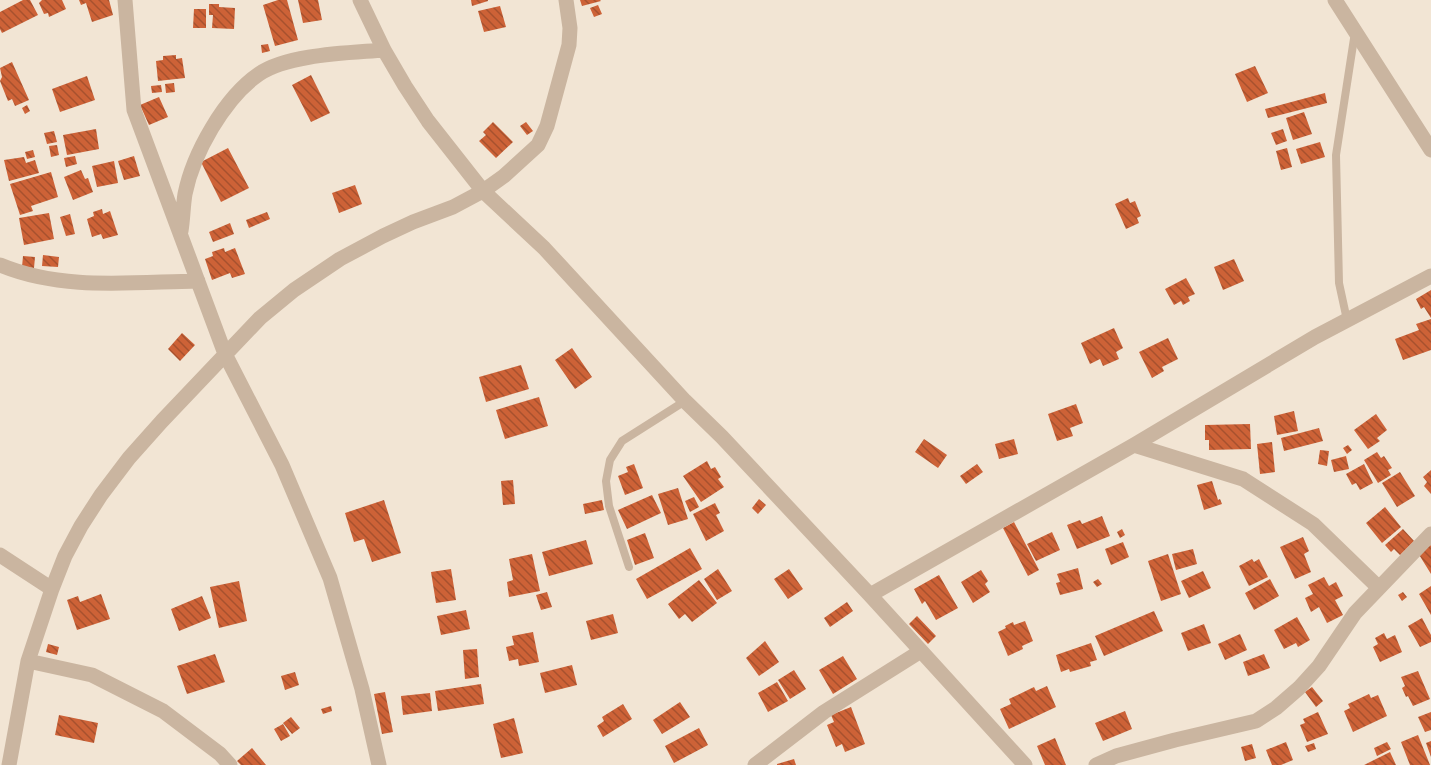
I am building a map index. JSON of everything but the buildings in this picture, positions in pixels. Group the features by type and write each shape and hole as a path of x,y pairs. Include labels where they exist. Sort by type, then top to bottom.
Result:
{"street":[{"path":"125,0 134,110 225,354 282,465 330,578 362,689 379,765"},
{"path":"360,0 384,50 428,121 483,191 544,248 685,401 722,437 870,595 1025,765"},
{"path":"9,765 28,661 52,589 65,556 101,495 129,458 225,354 261,318 294,290 340,259 383,236 453,207 483,191 504,176 538,145 548,126 569,45 570,28 566,0"},
{"path":"1335,0 1431,150"},
{"path":"181,236 185,194 197,156 215,124 238,93 259,74 284,64 322,56 384,50"},
{"path":"0,265 32,276 66,282 198,281"},
{"path":"870,595 1134,445 1315,337 1431,276"},
{"path":"1134,445 1243,479 1312,524 1378,587"},
{"path":"1096,765 1116,756 1155,745 1256,721 1276,708 1319,666 1355,613 1378,587 1431,534"},
{"path":"0,555 52,589"},
{"path":"755,765 824,712 921,651"},
{"path":"28,661 92,675 163,711 220,754 230,765"}],"lane":[{"path":"1347,320 1339,283 1336,155 1355,31"},
{"path":"629,567 609,506 606,481 610,460 622,441 685,401"}]}
